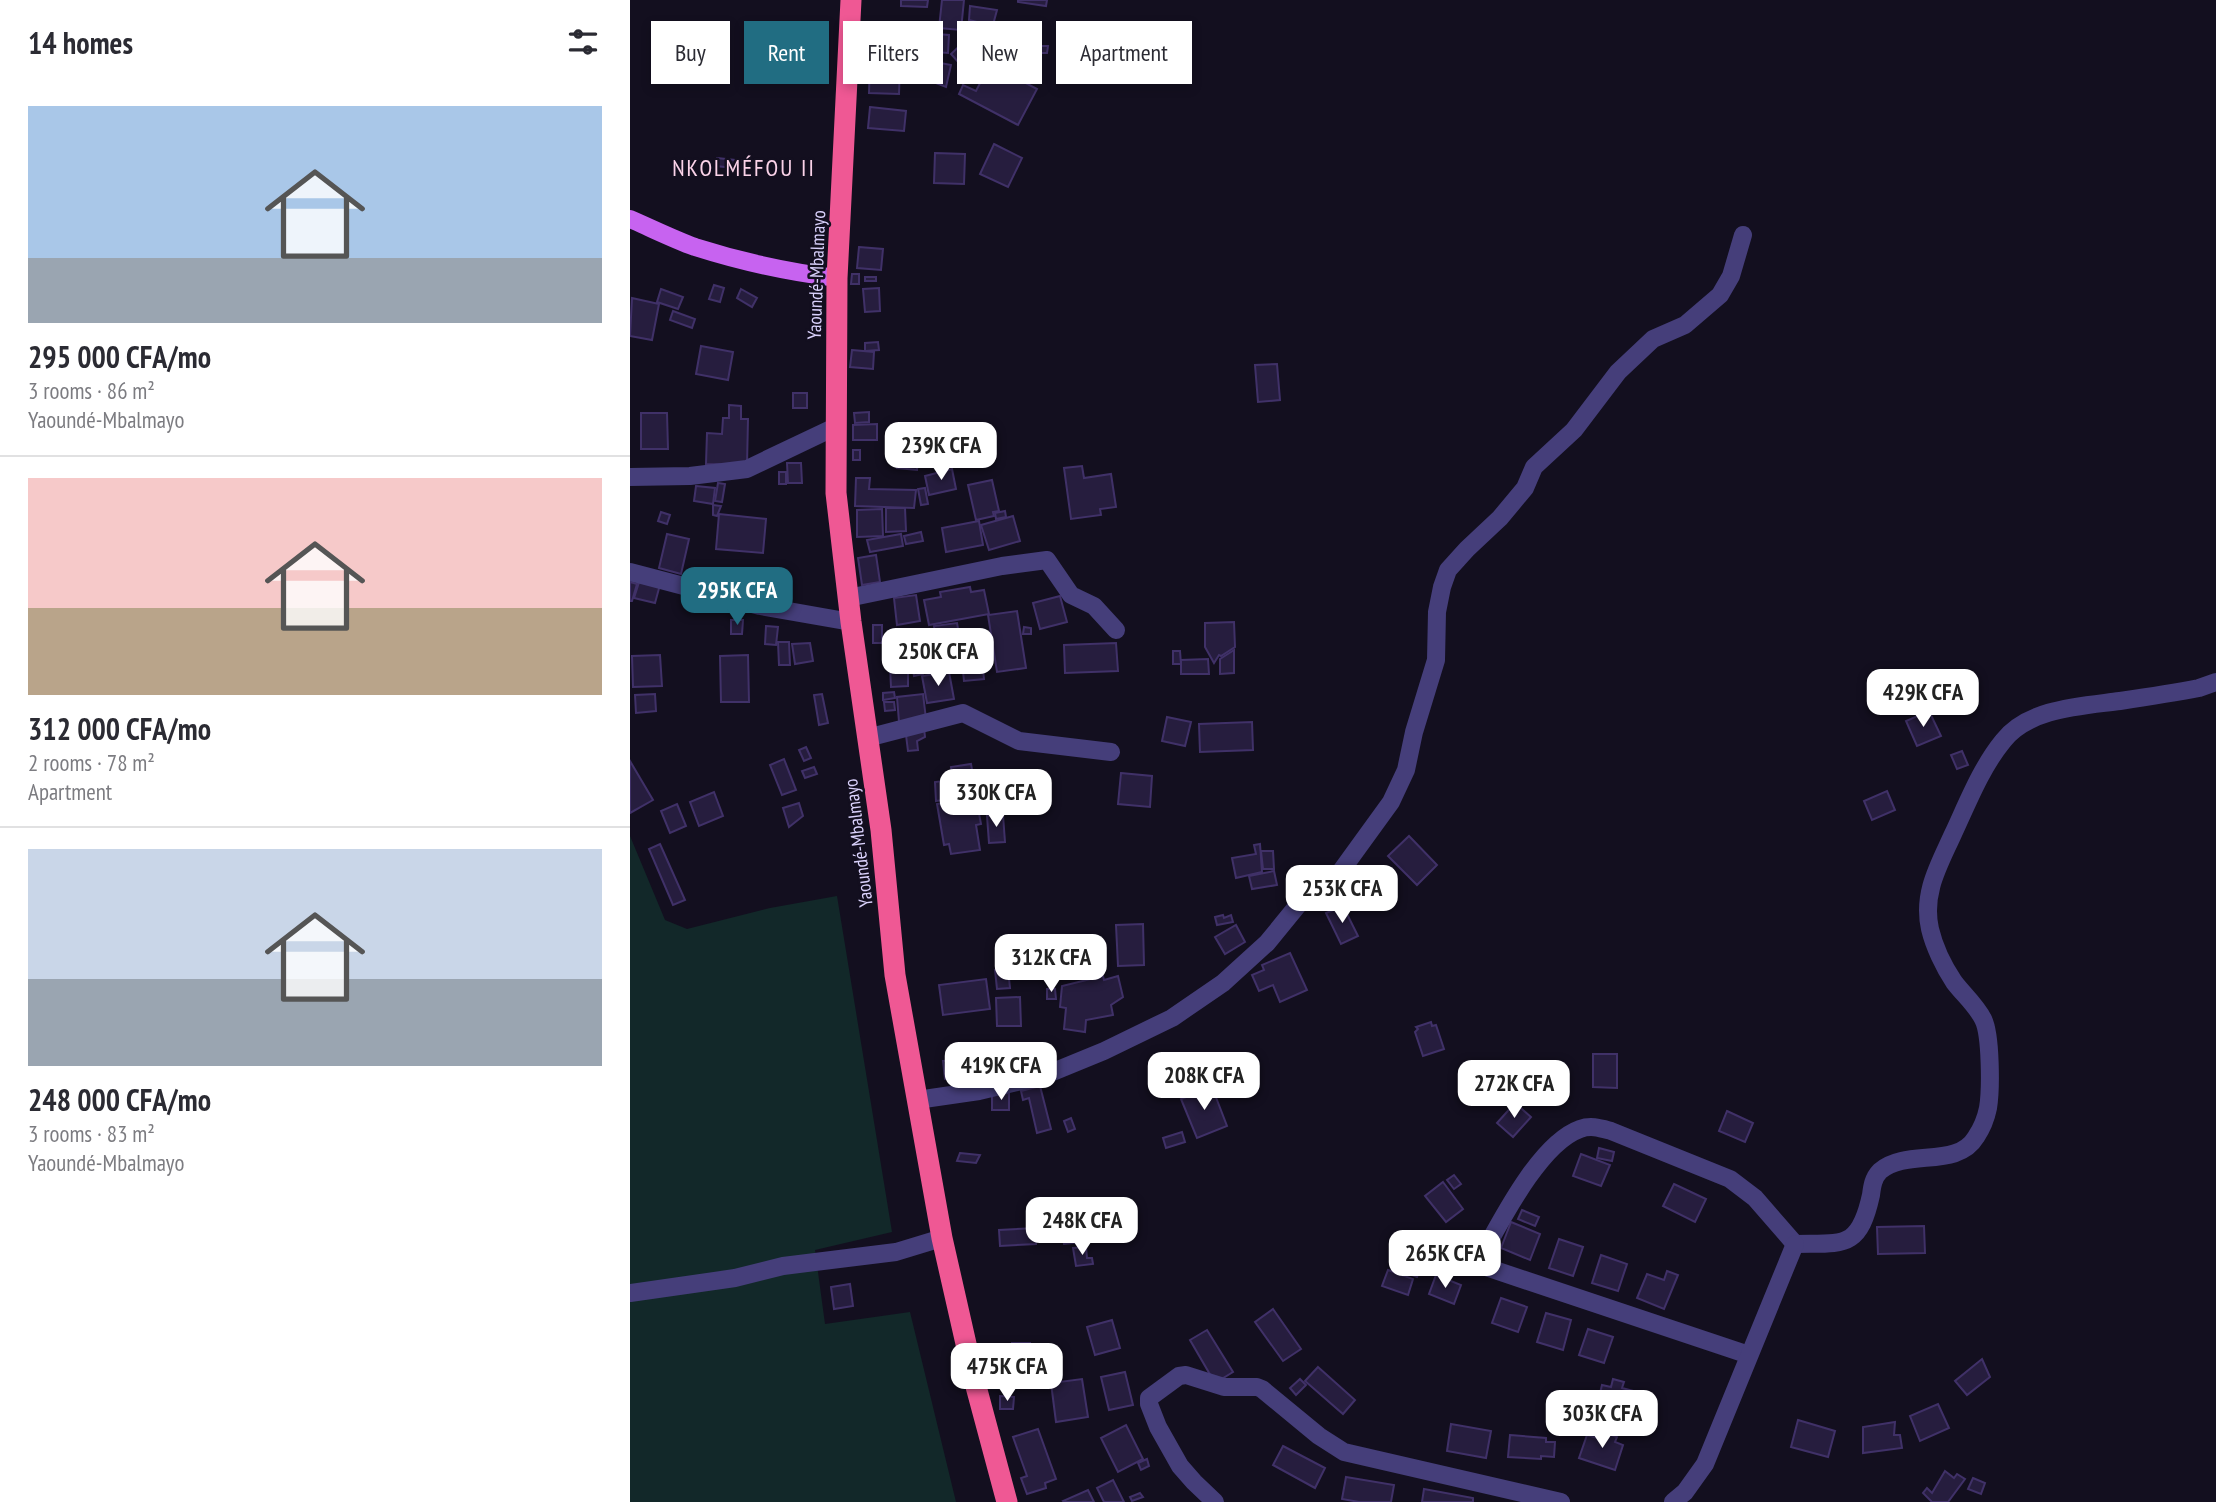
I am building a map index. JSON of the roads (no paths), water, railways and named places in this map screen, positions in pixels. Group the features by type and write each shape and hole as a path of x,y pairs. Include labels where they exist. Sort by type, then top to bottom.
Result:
{"highway":[{"name":"Yaoundé-Mbalmayo","path":"851,0 837,278 836,493 851,622 881,831 895,975 942,1238 974,1379 1007,1502"}],"main road":[{"path":"630,219 693,246 755,265 837,278"}],"street":[{"path":"917,1100 979,1091 1043,1076 1104,1051 1172,1018 1223,983 1267,943 1298,905 1341,871 1391,802 1406,770 1413,732 1436,660 1437,612 1448,570 1466,548 1500,518 1525,488 1534,467 1574,430 1618,372 1653,339 1685,324 1720,295 1731,275 1743,235"},
{"path":"630,477 690,476 747,469 835,427"},
{"path":"848,598 1002,566 1047,560 1071,595 1094,607 1116,631"},
{"path":"630,572 760,606 851,622"},
{"path":"1795,1244 1847,1241 1860,1229 1873,1182 1880,1172 1901,1163 1959,1153 1969,1147 1984,1124 1988,1107 1989,1036 1979,1012 1953,981 1943,961 1931,931 1927,911 1929,888 1978,780 2003,741 2018,727 2046,715 2079,706 2199,688 2216,682"},
{"path":"867,738 963,713 1019,741 1111,752"},
{"path":"1477,1264 1535,1168 1558,1141 1579,1129 1593,1126 1611,1130 1730,1179 1755,1198 1795,1244"},
{"path":"630,1293 735,1278 783,1266 896,1252 942,1238"},
{"path":"1417,1241 1477,1264 1749,1355"},
{"path":"1673,1502 1685,1492 1705,1464 1795,1244"},
{"path":"1215,1502 1180,1466 1158,1427 1149,1404 1152,1394 1179,1376 1194,1376 1224,1387 1262,1389 1319,1437 1344,1452 1531,1499 1561,1502"}],"district":[{"name":"NKOLMÉFOU II","path":"744,168"}]}
